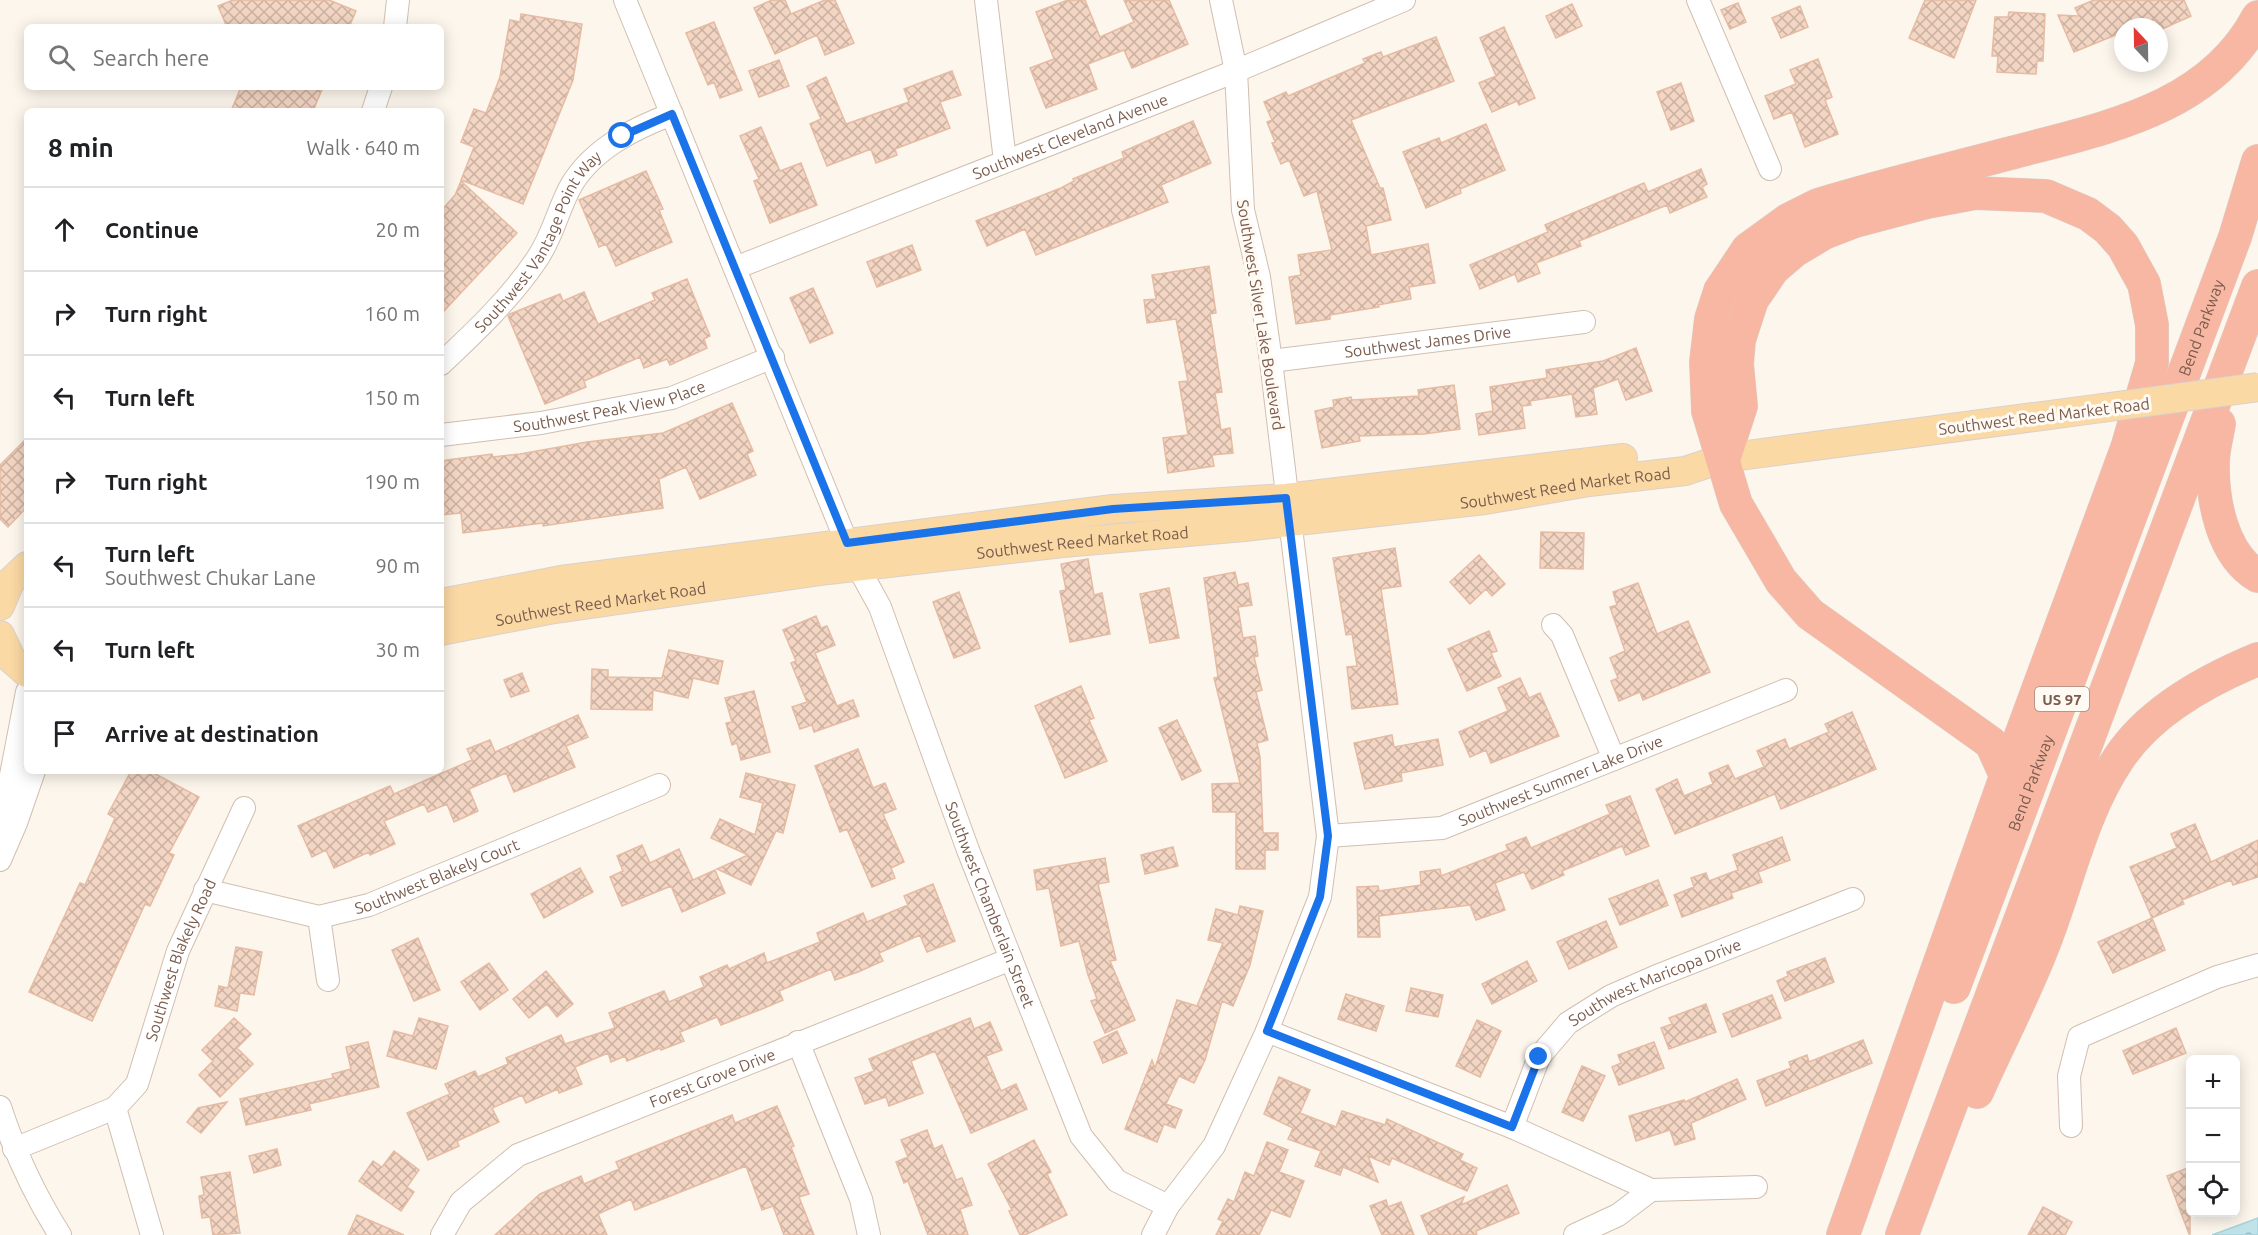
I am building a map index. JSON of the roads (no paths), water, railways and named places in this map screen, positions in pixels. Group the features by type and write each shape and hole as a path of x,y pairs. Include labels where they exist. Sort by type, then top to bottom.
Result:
{"highway":[{"path":"2006,776 1991,743 1810,614 1781,581 1736,504 1708,411 1706,362 1711,319 1720,291 1736,265 1762,237 1788,220 1829,202 2116,125 2145,114 2198,86 2220,68 2251,31 2258,17"},
{"name":"Bend Parkway","path":"1860,1235 2235,237 2258,161"},
{"path":"1724,458 1742,406 1737,364 1739,340 1752,300 1773,268 1794,251 1824,233 1855,221 1927,202 1975,193 2046,196 2088,214 2108,229 2123,246 2144,284 2152,325 2152,363 2127,448 2006,776 1852,1205 1844,1235"},
{"name":"US 97","path":"1902,1235 2235,342 2258,286"},
{"path":"2235,342 2212,460 2217,509 2233,549 2258,576"},
{"path":"1911,1235 2041,951 2094,805 2119,758 2145,726 2180,699 2258,659"}],"main road":[{"name":"Southwest Reed Market Road","path":"444,631 561,608 1113,509 1288,510 1683,452 1724,458 2258,387"},
{"name":"Southwest Reed Market Road","path":"444,602 561,580 852,555"}],"street":[{"path":"395,24 398,0"},
{"path":"986,0 1005,161"},
{"name":"Southwest Silver Lake Boulevard","path":"1153,1235 1168,1206 1214,1146 1267,1031 1320,897 1328,836 1259,277 1244,210 1236,71 1221,0"},
{"name":"Southwest Cleveland Avenue","path":"735,268 1236,71 1404,0"},
{"path":"1698,0 1770,169"},
{"name":"Southwest Chamberlain Street","path":"631,2 672,114 852,555 880,607 968,850 1081,1136 1117,1181 1168,1206"},
{"path":"374,108 380,90"},
{"name":"Southwest Vantage Point Way","path":"444,361 497,310 536,260 553,234 572,184 594,159 622,136 672,114"},
{"name":"Southwest James Drive","path":"1270,361 1584,322"},
{"name":"Southwest Peak View Place","path":"444,435 541,423 672,398 772,357"},
{"path":"1553,625 1562,635 1614,759"},
{"path":"0,832 15,665"},
{"name":"Southwest Summer Lake Drive","path":"1328,836 1442,828 1786,690"},
{"path":"0,860 33,774"},
{"name":"Southwest Blakely Court","path":"205,890 319,917 369,905 659,784"},
{"name":"Southwest Blakely Road","path":"14,1149 115,1108 138,1084 178,951 244,808"},
{"name":"Southwest Maricopa Drive","path":"1512,1127 1539,1057 1568,1023 1611,996 1853,899"},
{"path":"319,917 328,980"},
{"name":"Forest Grove Drive","path":"442,1235 461,1202 518,1155 1011,959"},
{"path":"2071,1126 2069,1076 2079,1037 2217,977 2258,965"},
{"path":"1267,1031 1512,1127 1651,1190 1756,1187"},
{"path":"798,1042 861,1199 869,1235"},
{"path":"0,1107 14,1149 38,1200 60,1235"},
{"path":"115,1108 152,1235"},
{"path":"1575,1235 1618,1215 1651,1190"}],"water":[{"path":"2258,1218 2258,1235 2212,1235"}]}
